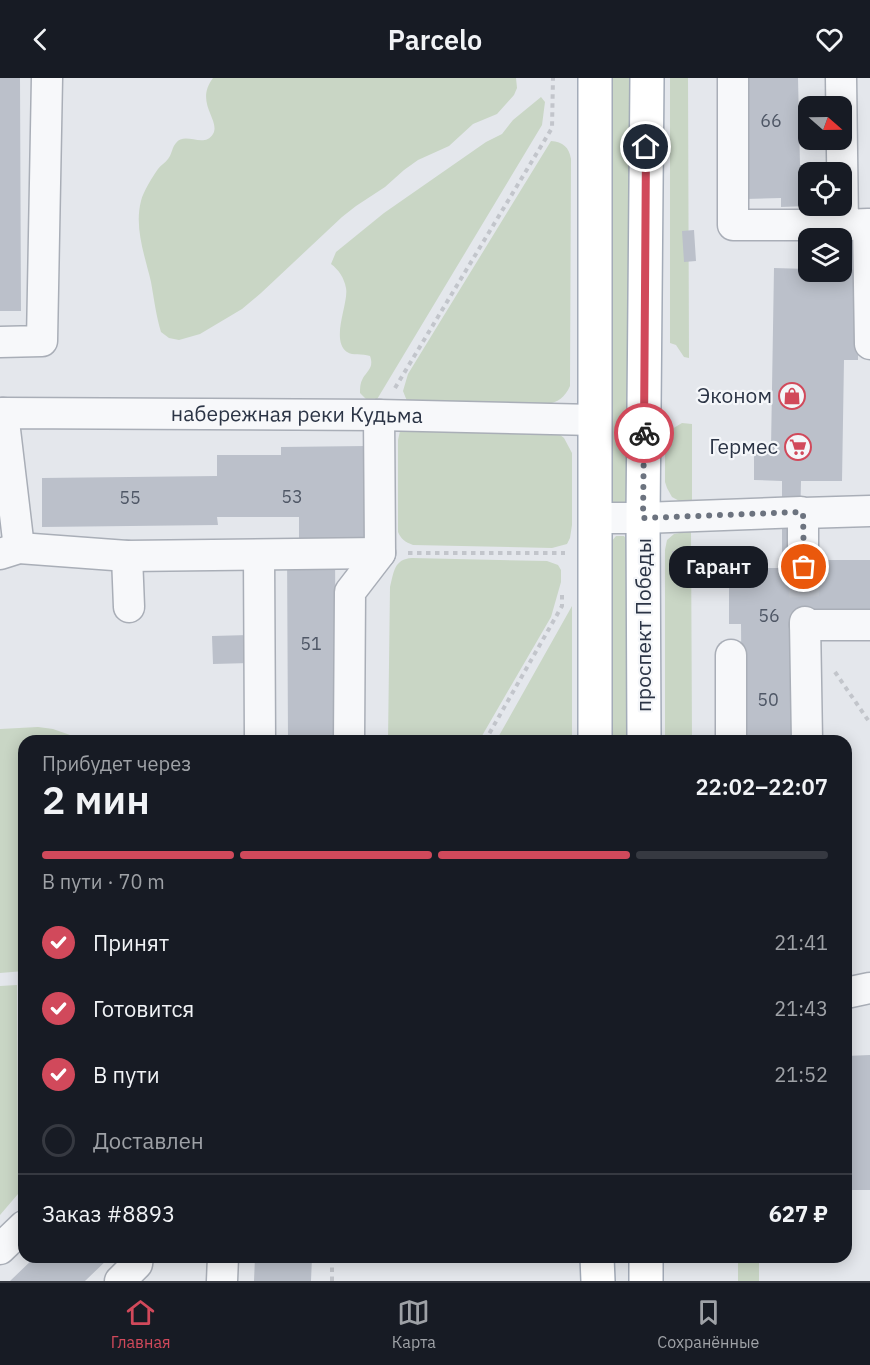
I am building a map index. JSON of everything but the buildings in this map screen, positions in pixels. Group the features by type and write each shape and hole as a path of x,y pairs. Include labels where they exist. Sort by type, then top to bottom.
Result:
{"main road":[{"path":"595,735 596,78"},
{"name":"проспект Победы","path":"644,735 646,78"},
{"path":"597,1263 598,1281"},
{"path":"646,1263 646,1281"}],"street":[{"path":"0,342 42,341 47,78"},
{"path":"733,78 734,225 860,224"},
{"path":"841,78 860,224 870,344"},
{"path":"2,413 10,551 127,556 380,553"},
{"name":"набережная реки Кудьма","path":"2,413 379,415 594,420"},
{"path":"349,735 350,592 380,553 379,415"},
{"path":"596,518 870,511"},
{"path":"803,513 804,567"},
{"path":"259,555 260,735"},
{"path":"127,556 129,606"},
{"path":"807,735 805,624 870,625"},
{"path":"731,655 731,735"},
{"path":"852,992 870,988"},
{"path":"0,1249 18,1232"},
{"path":"120,1281 137,1263"},
{"path":"222,1281 223,1263"}],"path":[{"path":"379,415 552,128 553,78"},
{"path":"380,553 573,553"},
{"path":"563,553 563,564"},
{"path":"671,553 713,553"},
{"path":"488,735 562,606 562,585"},
{"path":"831,664 870,723"},
{"path":"332,1263 332,1281"}],"green space":[{"path":"213,78 516,78 517,88 514,95 497,114 473,124 449,146 418,160 385,187 342,217 242,309 200,334 179,340 169,338 161,332 141,242 139,211 148,184 167,160 176,143 184,139 205,140 213,134 214,123 206,95"},
{"path":"613,78 632,78 629,498 626,507 613,507 611,499"},
{"path":"670,78 688,78 689,358 684,357 676,345 670,343"},
{"path":"541,97 545,102 542,125 376,401 367,400 360,393 360,387 371,366 370,356 347,352 340,339 346,288 341,274 331,264 336,252 384,213 486,142 502,134 513,120"},
{"path":"551,141 565,146 571,159 570,386 568,390 558,401 546,404 407,401 403,391 408,374"},
{"path":"682,423 692,424 692,503 685,504 672,497 665,482 665,450 672,429"},
{"path":"406,427 554,430 564,438 572,453 572,525 567,544 552,548 413,545 400,537 398,532 398,440 400,431"},
{"path":"691,531 692,735 665,735 665,550 667,540 674,534"},
{"path":"616,536 624,536 629,543 629,735 612,735 611,542"},
{"path":"406,559 547,561 558,565 561,570 561,582 551,617 482,735 388,735 390,587 398,564"},
{"path":"572,606 572,735 499,735"},
{"path":"38,727 70,735 18,735 18,972 0,973 0,729"},
{"path":"17,985 18,1194 0,1215 0,986"},
{"path":"738,1263 759,1263 759,1281 738,1281"}],"tunnel":[{"path":"803,567 805,622"}],"way so far":[{"path":"644,433 643,518 801,512 803,513 804,567"}],"place":[{"name":"Эконом","path":"792,396"},
{"name":"Гермес","path":"798,447"},
{"name":"Гарант","path":"804,567"}],"route":[{"path":"644,433 646,147"}]}
